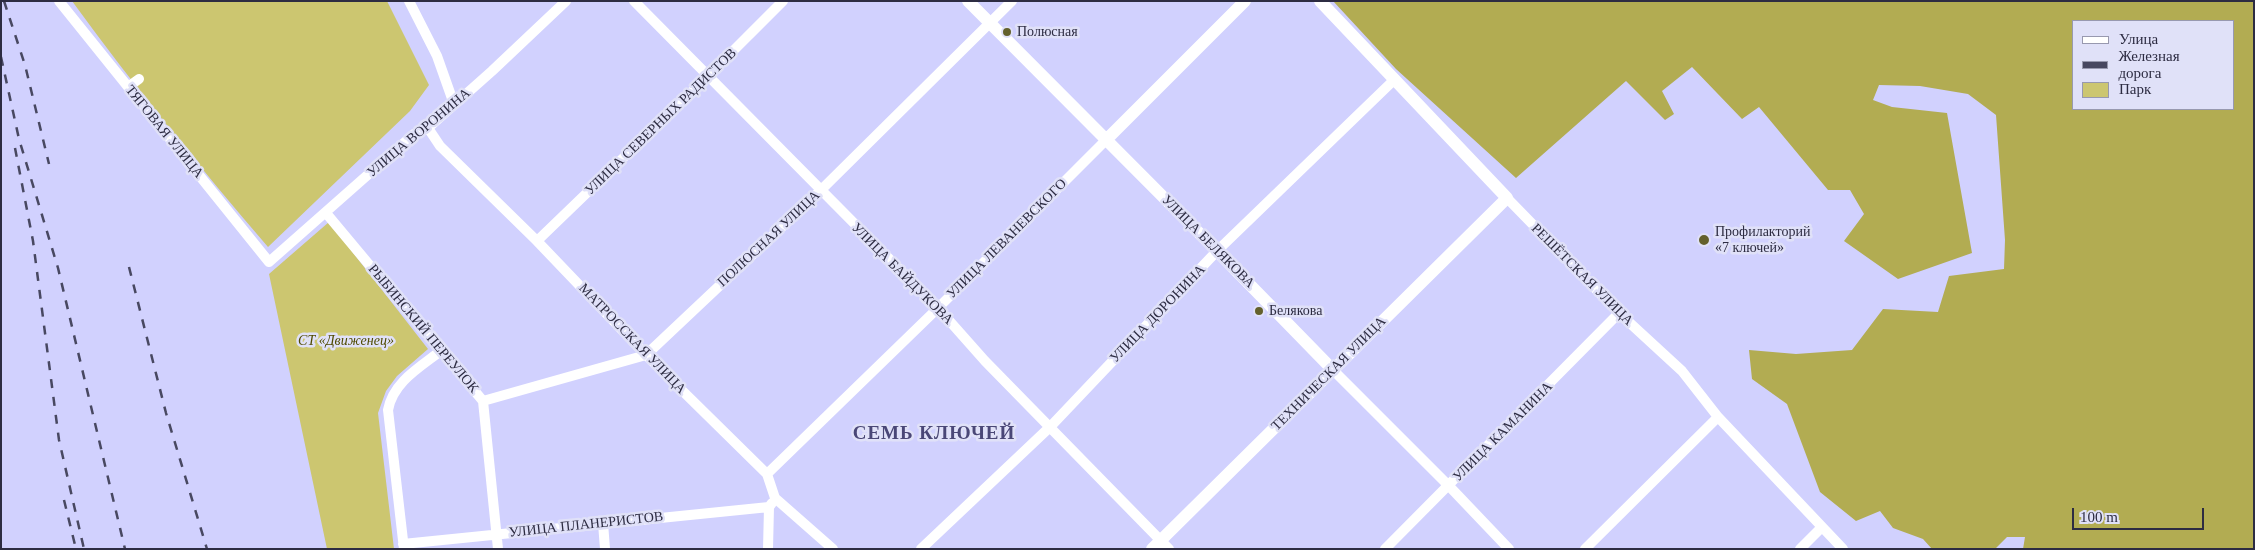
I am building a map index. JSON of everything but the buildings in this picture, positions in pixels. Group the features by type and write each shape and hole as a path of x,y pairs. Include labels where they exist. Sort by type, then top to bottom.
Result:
{"street":[{"name":"ТЯГОВАЯ УЛИЦА","path":"59,1 269,262"},
{"path":"409,1 437,56 454,104"},
{"name":"УЛИЦА ВОРОНИНА","path":"269,262 414,134 428,128 492,72 566,1"},
{"name":"УЛИЦА БАЙДУКОВА","path":"634,1 707,77 938,308 985,361 1051,426 1161,546"},
{"name":"УЛИЦА СЕВЕРНЫХ РАДИСТОВ","path":"537,241 783,1"},
{"name":"УЛИЦА БЕЛЯКОВА","path":"968,1 1105,141 1218,251 1333,370 1450,486 1509,549"},
{"name":"ПОЛЮСНАЯ УЛИЦА","path":"483,401 646,356 820,191 1012,1"},
{"name":"УЛИЦА ЛЕВАНЕВСКОГО","path":"767,474 938,308 1245,1"},
{"name":"РЕШЁТСКАЯ УЛИЦА","path":"1320,1 1619,314 1682,371 1718,417 1843,549"},
{"path":"128,87 139,79"},
{"name":"УЛИЦА ДОРОНИНА","path":"920,549 1051,426 1218,251 1395,79"},
{"name":"МАТРОССКАЯ УЛИЦА","path":"428,128 440,146 537,241 646,356 767,474 775,498"},
{"name":"ТЕХНИЧЕСКАЯ УЛИЦА","path":"1161,546 1333,370 1507,198"},
{"name":"РЫБИНСКИЙ ПЕРЕУЛОК","path":"326,213 483,401 498,549"},
{"name":"УЛИЦА КАМАНИНА","path":"1385,549 1450,486 1619,314"},
{"path":"403,546 388,410 390,396 402,382 442,350"},
{"path":"1585,549 1718,417"},
{"path":"768,549 769,507 775,498 833,549"},
{"name":"УЛИЦА ПЛАНЕРИСТОВ","path":"403,546 496,534 769,507"},
{"path":"603,523 605,549"},
{"path":"1800,549 1822,528"}],"green space":[{"path":"72,1 387,1 429,85 410,111 268,247 168,126"},
{"name":"СТ «Движенец»","path":"329,222 428,349 397,376 386,391 378,413 394,549 327,549 269,274"}],"shaded area":[{"path":"1333,1 2254,1 2254,549 2023,549 2025,537 2007,537 1995,549 1932,549 1923,539 1893,528 1880,511 1856,521 1820,492 1787,404 1752,379 1749,350 1796,354 1852,350 1883,309 1938,312 1949,276 2004,269 2005,240 1996,115 1968,94 1920,86 1879,85 1873,100 1892,107 1947,113 1972,253 1898,279 1844,241 1864,214 1850,190 1828,190 1759,107 1742,119 1692,67 1662,91 1674,114 1665,120 1626,81 1516,178 1396,69"}],"railway":[{"path":"4,1 25,65 49,164"},
{"path":"1,57 19,139 58,268 125,549"},
{"path":"15,148 33,241 59,440 84,549"},
{"path":"129,267 166,413 207,549"},
{"path":"64,500 76,549"}],"place":[{"name":"Полюсная","path":"1007,32"},
{"name":"Профилакторий «7 ключей»","path":"1704,240"},
{"name":"Белякова","path":"1259,311"}],"district":[{"name":"СЕМЬ КЛЮЧЕЙ","path":"934,434"}]}
